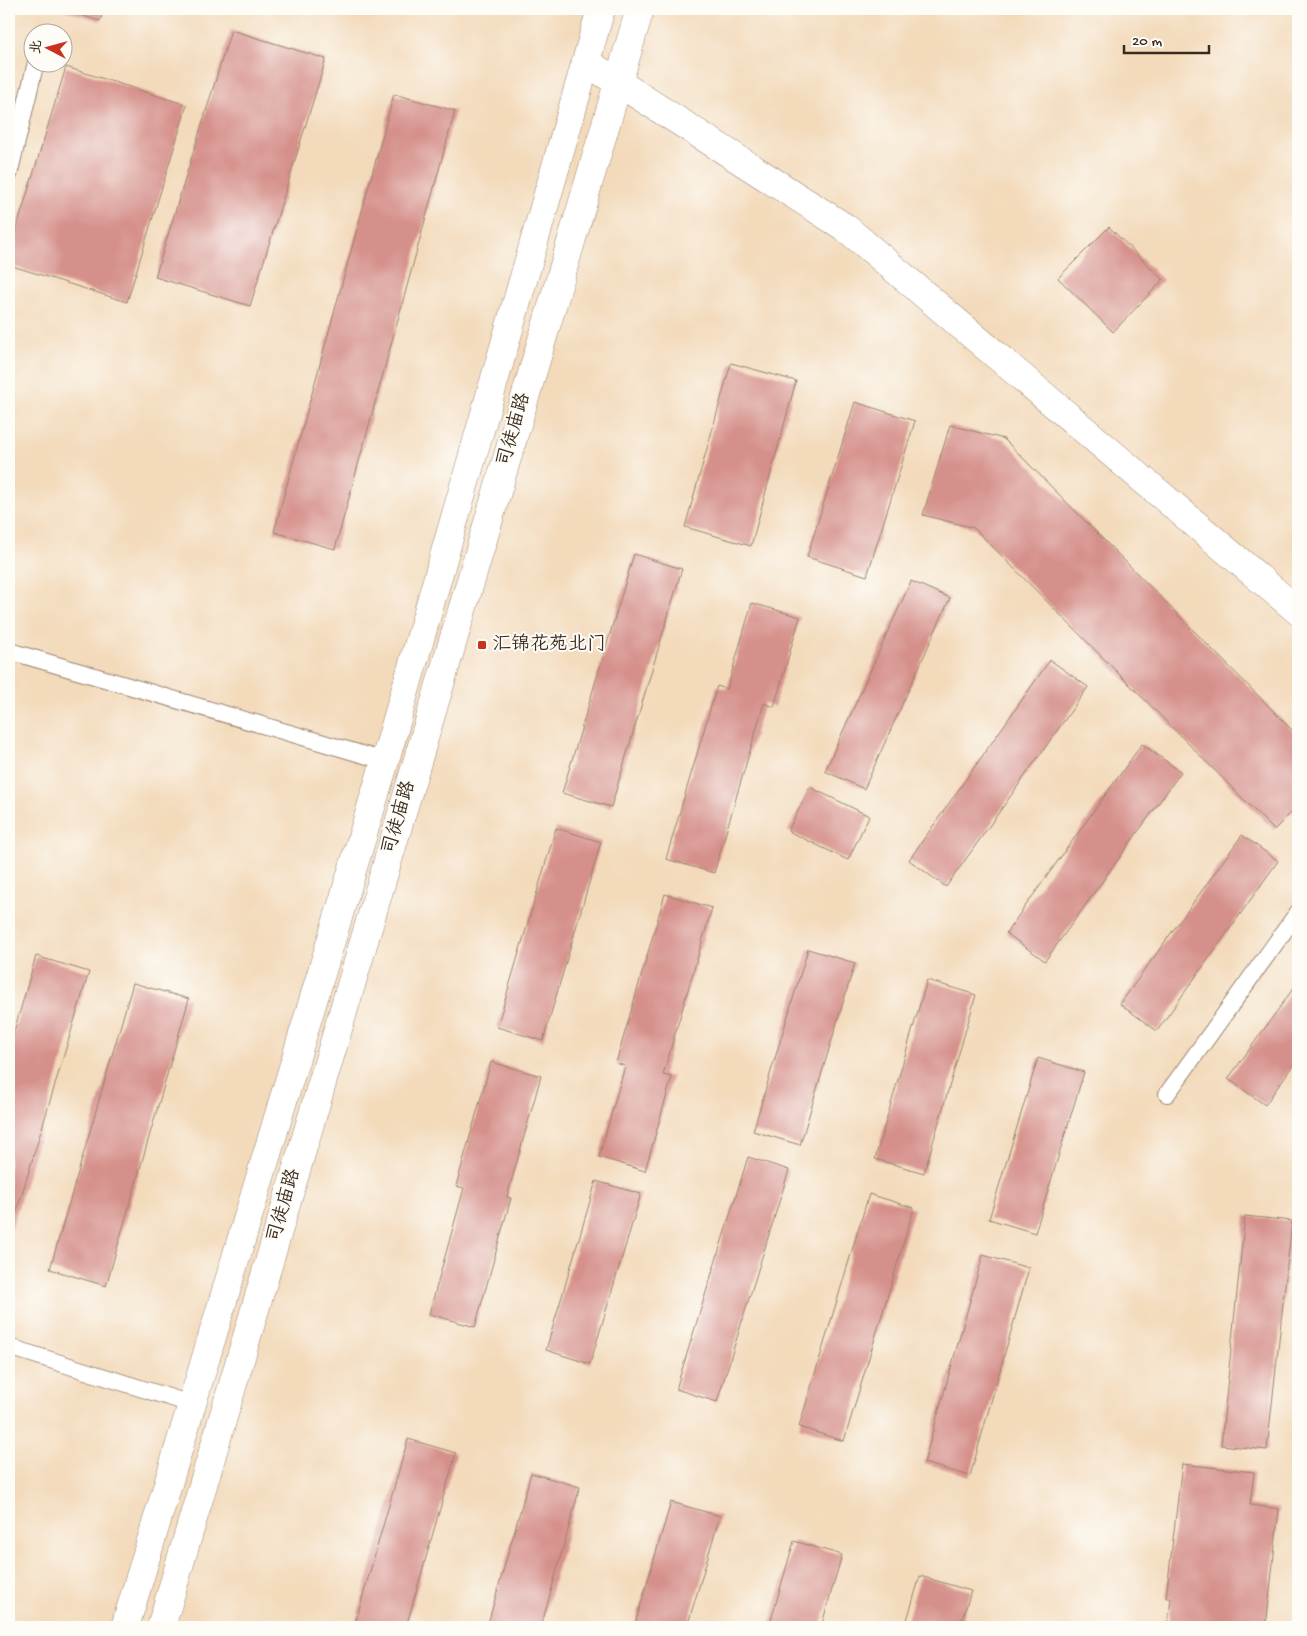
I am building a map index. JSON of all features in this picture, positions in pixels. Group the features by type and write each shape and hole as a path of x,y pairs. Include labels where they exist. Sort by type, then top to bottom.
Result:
{"main road":[{"name":"司徒庙路","path":"125,1627 385,761 601,9"},
{"name":"司徒庙路","path":"161,1627 640,9"},
{"path":"586,62 846,228 1298,611"}],"lane":[{"path":"9,175 34,72"},
{"path":"9,651 385,761"},
{"path":"1167,1094 1298,912"},
{"path":"9,1347 192,1404"}],"building":[{"path":"61,9 104,9 100,21"},
{"path":"231,30 326,59 250,306 155,277"},
{"path":"72,69 187,105 127,302 9,265 9,253 64,72 72,72"},
{"path":"394,94 455,111 335,549 274,532"},
{"path":"1109,227 1163,280 1113,332 1058,278"},
{"path":"731,363 796,381 751,546 685,527"},
{"path":"855,402 915,421 867,576 807,557"},
{"path":"950,425 1004,439 1298,736 1298,806 1274,830 974,528 923,515"},
{"path":"634,554 682,569 611,807 562,793"},
{"path":"911,581 950,598 864,789 825,771"},
{"path":"752,603 800,617 774,707 764,703 714,873 666,859 717,686 727,689"},
{"path":"1050,660 1088,687 946,887 909,860"},
{"path":"1142,744 1181,772 1045,961 1006,933"},
{"path":"810,787 869,816 848,860 788,831"},
{"path":"556,828 601,842 543,1041 497,1027"},
{"path":"1242,835 1278,861 1157,1031 1120,1004"},
{"path":"665,894 712,908 663,1075 672,1077 645,1171 599,1157 625,1066 616,1063"},
{"path":"808,949 855,963 800,1145 753,1131"},
{"path":"36,956 89,972 9,1237 9,1049"},
{"path":"927,980 976,995 924,1173 875,1159"},
{"path":"1298,982 1298,1058 1265,1105 1228,1079"},
{"path":"133,983 189,999 106,1286 50,1269"},
{"path":"1038,1058 1084,1072 1035,1233 989,1219"},
{"path":"491,1062 541,1076 507,1197 511,1198 475,1327 429,1314 464,1188 456,1186"},
{"path":"748,1157 789,1170 717,1402 676,1389"},
{"path":"596,1181 641,1194 590,1364 546,1350"},
{"path":"869,1194 914,1208 844,1441 799,1427"},
{"path":"1245,1216 1292,1221 1267,1450 1221,1445"},
{"path":"983,1255 1029,1268 970,1476 924,1463"},
{"path":"408,1439 456,1453 406,1627 354,1627"},
{"path":"1182,1464 1254,1472 1250,1505 1279,1509 1266,1627 1166,1627 1168,1626 1171,1598 1166,1598"},
{"path":"531,1473 580,1487 541,1627 487,1627"},
{"path":"671,1502 720,1516 687,1627 634,1627"},
{"path":"794,1541 842,1555 821,1627 769,1627"},
{"path":"920,1576 971,1591 960,1627 905,1627"}],"place":[{"name":"汇锦花苑北门","path":"482,645"}]}
